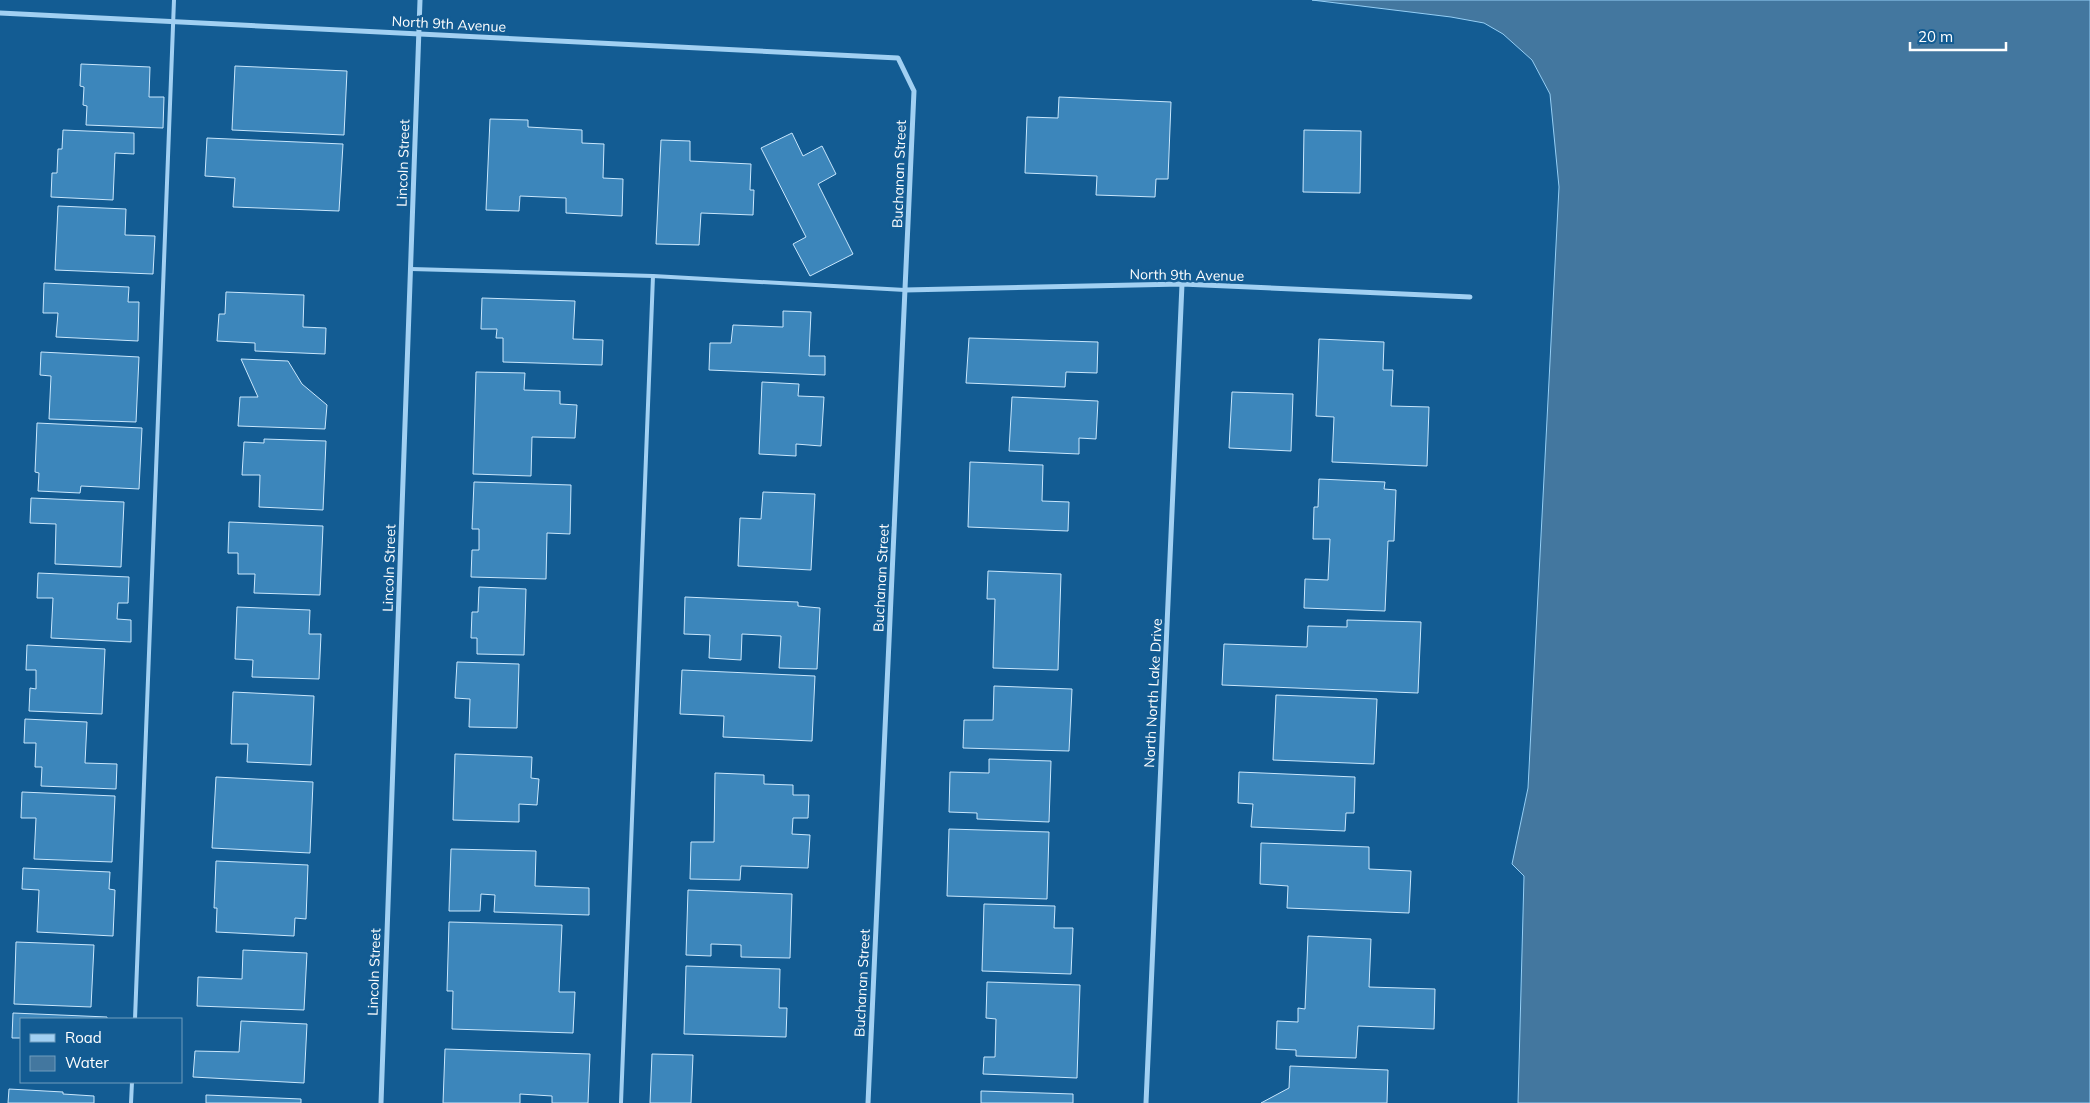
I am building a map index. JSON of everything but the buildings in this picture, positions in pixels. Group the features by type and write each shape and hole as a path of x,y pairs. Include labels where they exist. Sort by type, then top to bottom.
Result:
{"street":[{"path":"419,33 420,0"},
{"name":"North 9th Avenue","path":"0,13 898,58"},
{"name":"Lincoln Street","path":"381,1103 419,33"},
{"name":"Buchanan Street","path":"868,1103 914,91 898,58"},
{"name":"North 9th Avenue","path":"905,290 1182,284 1470,297"},
{"name":"North North Lake Drive","path":"1146,1103 1182,284"}],"lane":[{"path":"135,1018 174,0"},
{"path":"411,269 652,276 905,290"},
{"path":"621,1103 652,276"},
{"path":"132,1083 132,1103"}],"water":[{"path":"1312,0 2090,0 2090,1103 1518,1103 1524,876 1512,864 1528,788 1559,187 1550,94 1532,60 1503,34 1484,23 1451,17"}]}
